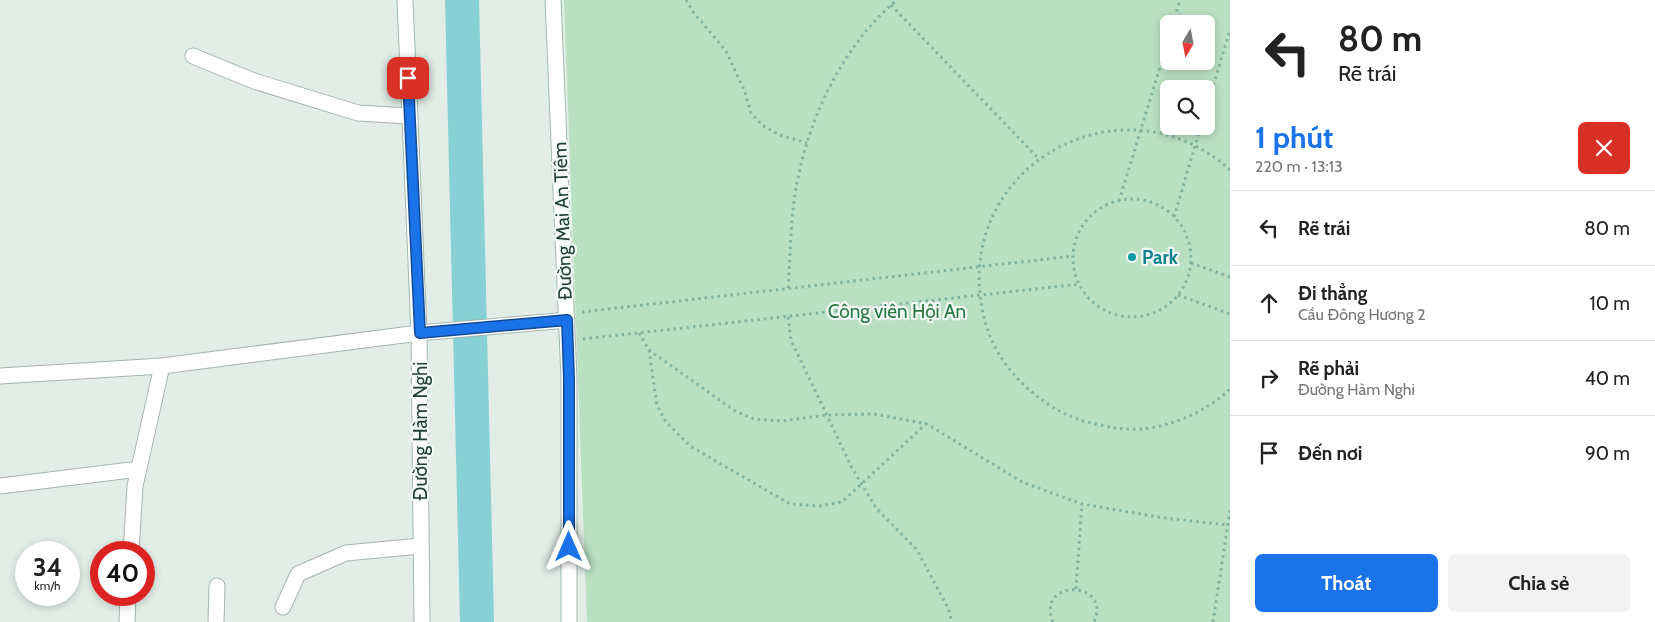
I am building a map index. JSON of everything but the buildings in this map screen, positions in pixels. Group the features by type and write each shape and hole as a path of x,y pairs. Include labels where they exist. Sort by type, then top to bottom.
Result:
{"street":[{"name":"Đường Hàm Nghi","path":"405,0 420,333 422,622"},
{"name":"Đường Mai An Tiêm","path":"553,0 568,341 569,622"},
{"path":"193,56 254,81 358,114 409,116"},
{"path":"0,376 162,366 420,333 534,323 567,317"},
{"path":"132,541 135,486 162,366"},
{"path":"0,486 139,468"},
{"path":"283,607 298,574 346,553 420,546"},
{"path":"216,622 217,586"},
{"path":"127,622 128,606"}],"path":[{"path":"686,0 694,13 726,51 745,92 751,113 762,125 780,134 807,143"},
{"path":"788,288 798,178 807,143 831,84 858,42 897,0"},
{"path":"1176,15 1180,0"},
{"path":"891,5 1038,158"},
{"path":"1215,80 1230,30"},
{"path":"1119,201 1160,68"},
{"path":"1230,170 1213,154 1171,135 1125,129 1079,137 1038,158 1005,192 984,233 978,267 984,326 1006,368 1040,401 1082,422 1129,430 1176,422 1218,401 1230,389"},
{"path":"1174,217 1199,135"},
{"path":"1119,201 1149,202 1174,217 1185,232 1191,250 1191,263 1185,286 1178,295 1159,311 1141,316 1123,316 1105,310 1090,299 1080,284 1074,270 1076,241 1082,227 1099,211 1119,201"},
{"path":"567,317 788,288 1074,256"},
{"path":"1191,263 1230,277"},
{"path":"568,341 1080,284"},
{"path":"1178,295 1230,314"},
{"path":"788,316 791,340 862,485 876,508 917,550 948,608 952,622"},
{"path":"639,333 649,350 657,405 666,422 690,446 790,504 820,506 842,502 927,424"},
{"path":"649,350 735,411 754,419 782,421 827,415 874,414 927,424 1022,482 1082,504 1164,518 1228,525"},
{"path":"1076,589 1082,504"},
{"path":"1213,622 1230,510"},
{"path":"1054,622 1051,610 1056,597 1061,592 1076,589 1082,590 1093,599 1096,613 1094,622"}],"green space":[{"name":"Công viên Hội An","path":"564,0 1230,0 1230,622 587,622"}],"waterway":[{"path":"462,0 477,622"}],"place":[{"name":"Park","path":"1132,257"}],"route":[{"path":"408,78 420,333 567,320 569,547"}]}
